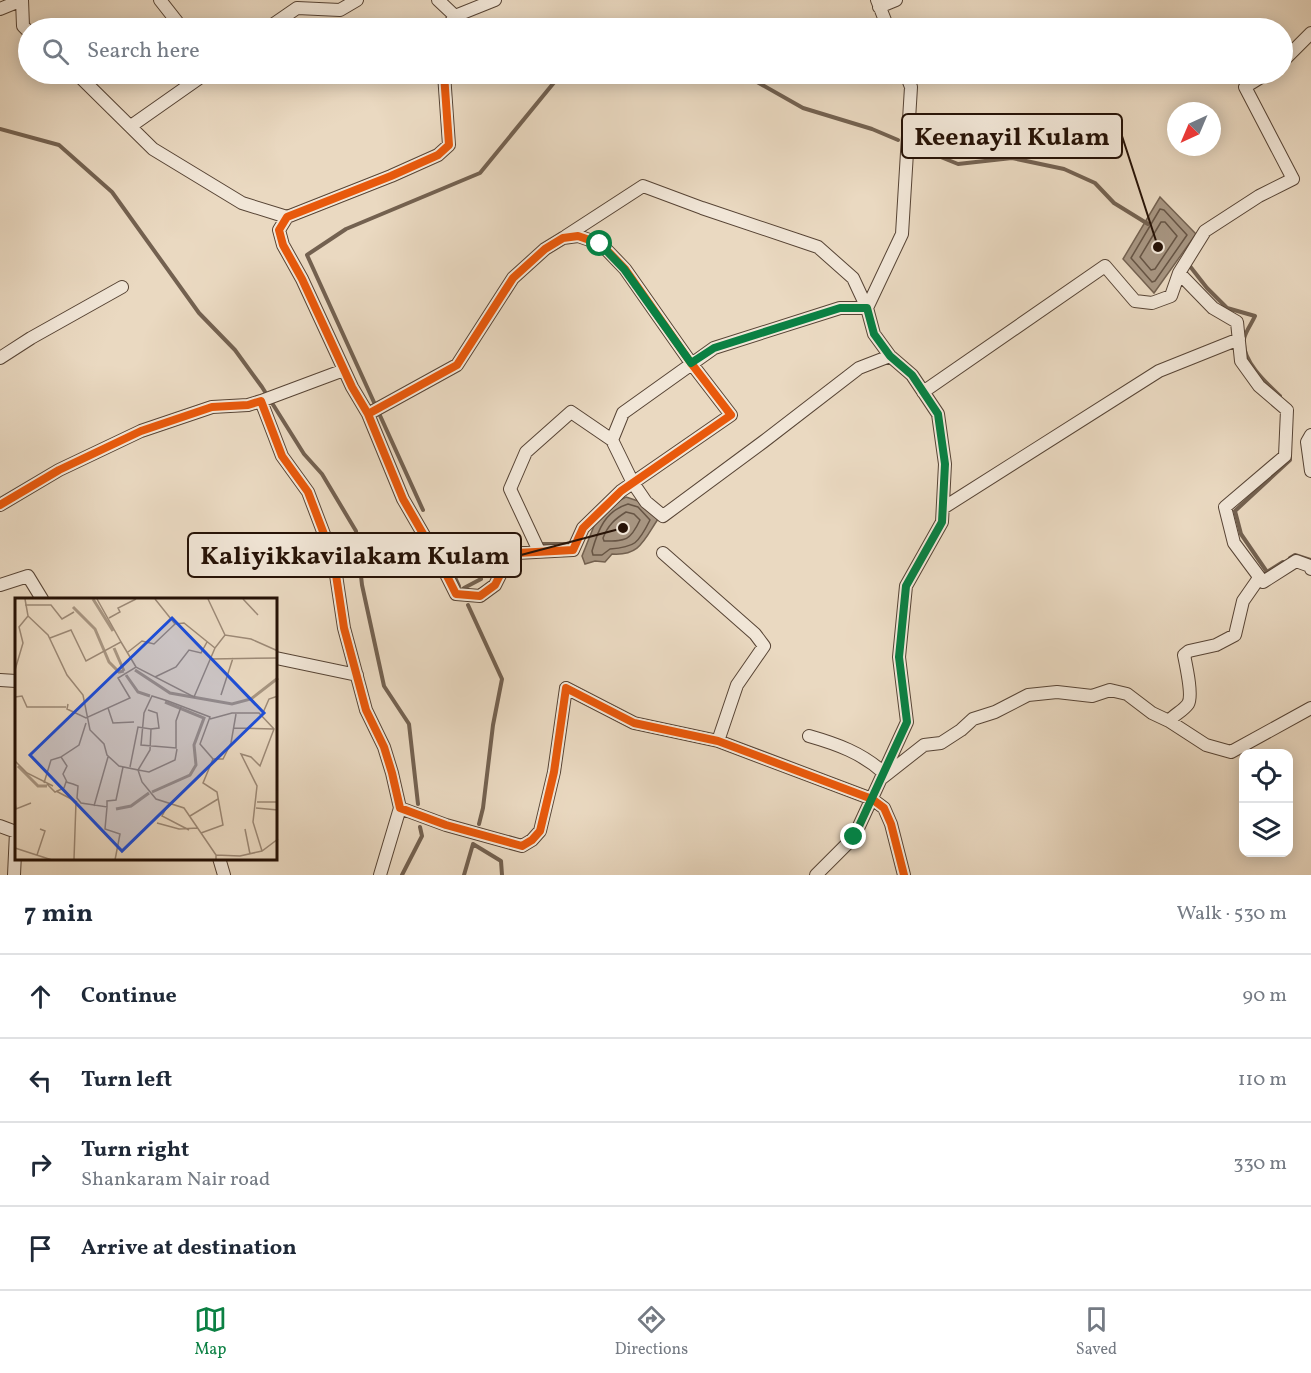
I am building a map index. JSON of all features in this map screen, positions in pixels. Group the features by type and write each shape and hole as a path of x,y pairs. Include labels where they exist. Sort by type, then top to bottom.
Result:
{"street":[{"path":"0,9 22,0 23,18"},
{"path":"160,0 174,18"},
{"path":"282,18 297,8 340,10 357,0"},
{"path":"438,0 455,16 495,0"},
{"path":"884,18 878,3 896,0"},
{"path":"1293,51 1311,33"},
{"path":"87,84 153,149 243,203 286,217 438,155 449,145 445,84"},
{"path":"131,126 191,84"},
{"path":"867,308 902,234 910,84"},
{"path":"923,392 1105,266 1135,301 1152,303 1171,296 1181,271 1205,231 1259,196 1293,179 1245,87 1250,84"},
{"path":"375,411 457,365 513,278 545,249 643,186 818,247 853,278 867,308 874,334 890,356 912,375 938,414 945,464 943,508 942,522 906,586 899,657 907,722 854,837 816,875"},
{"path":"286,217 279,230 283,245 302,279 352,387 375,411 403,499 456,594 480,596 495,585 504,567 517,553 573,550 583,528 621,491 731,415 624,269 600,244 578,236 563,238"},
{"path":"1181,271 1213,308 1237,322 1241,361 1259,386 1287,410 1285,456 1225,507 1234,543 1263,582 1296,561 1310,566 1311,569"},
{"path":"0,358 51,326 122,287"},
{"path":"612,440 623,413 714,348 840,308 867,308"},
{"path":"943,508 1159,370 1239,339"},
{"path":"539,551 510,489 526,452 571,412 612,440 633,483 646,502 663,516 859,368 890,356"},
{"path":"2,502 59,470 141,431 213,407 248,405 344,370"},
{"path":"261,400 282,456 308,492 327,542 336,575 344,628 366,710 384,747 392,773 400,808 380,875"},
{"path":"1286,432 1305,438 1311,471"},
{"path":"663,553 755,634 764,646 737,685 718,741"},
{"path":"0,585 28,576 41,598"},
{"path":"1170,721 1186,707 1190,700 1184,655 1189,651 1216,645 1235,635 1242,601 1259,578"},
{"path":"278,658 357,675"},
{"path":"0,680 15,681"},
{"path":"400,808 446,825 522,846 532,840 540,831 554,772 566,688 634,723 718,741 872,799 884,808 891,824 904,875"},
{"path":"882,776 924,745 941,743 973,719 995,712 1028,695 1057,692 1092,696 1110,690 1127,694 1152,713 1170,721 1206,745 1231,752 1311,708"},
{"path":"809,736 853,751 873,763 882,776"},
{"path":"0,826 15,832"},
{"path":"14,875 15,854"},
{"path":"220,860 224,875"}],"water":[{"path":"1160,197 1196,234 1154,293 1123,259"},
{"path":"626,497 641,502 658,519 645,540 635,549 621,554 612,554 605,562 595,561 585,564 582,556 596,521 607,507"}],"waterway":[{"path":"423,510 307,255 346,229 480,173 553,84"},
{"path":"761,84 803,108 872,129 898,140"},
{"path":"0,129 59,145 112,192 199,313 235,350 262,387 304,454 322,474 356,531 362,585 384,686 409,724 418,804"},
{"path":"916,147 958,164 1012,158 1064,169 1095,183 1114,203 1148,224"},
{"path":"1189,265 1227,308 1255,316 1244,339 1246,355 1268,385 1280,396"},
{"path":"1283,562 1267,572 1241,534 1235,511 1290,460 1290,455"},
{"path":"537,544 569,544"},
{"path":"441,547 459,586"},
{"path":"491,561 494,556 507,552"},
{"path":"1290,558 1295,555 1311,560"},
{"path":"464,588 481,579"},
{"path":"468,605 502,679 479,824"},
{"path":"402,875 422,836 420,827"},
{"path":"464,875 473,844 501,861 502,875"}],"cycle path":[{"path":"368,414 352,387 302,279 283,245 279,230 287,217 438,155 449,145 445,84"},
{"path":"578,236 601,244 625,269 691,363 731,415 621,491 583,528 573,550 517,553 504,567 495,585 480,596 456,594 403,499 368,414 457,365 513,278 545,249 563,238 578,236"},
{"path":"0,505 59,470 141,431 212,407 248,405 261,401 282,456 308,492 327,542 336,575 344,628 366,710 384,747 400,808 446,825 522,846 532,840 540,831 554,772 566,688 634,723 718,741 872,799 884,808 891,824 904,875"}],"place":[{"name":"Keenayil Kulam","path":"1158,247"},
{"name":"Kaliyikkavilakam Kulam","path":"623,528"}],"route":[{"path":"600,244 624,269 691,363 714,348 840,308 867,308 874,334 890,356 912,375 938,414 945,464 942,522 906,586 899,657 907,722 854,837"}]}
